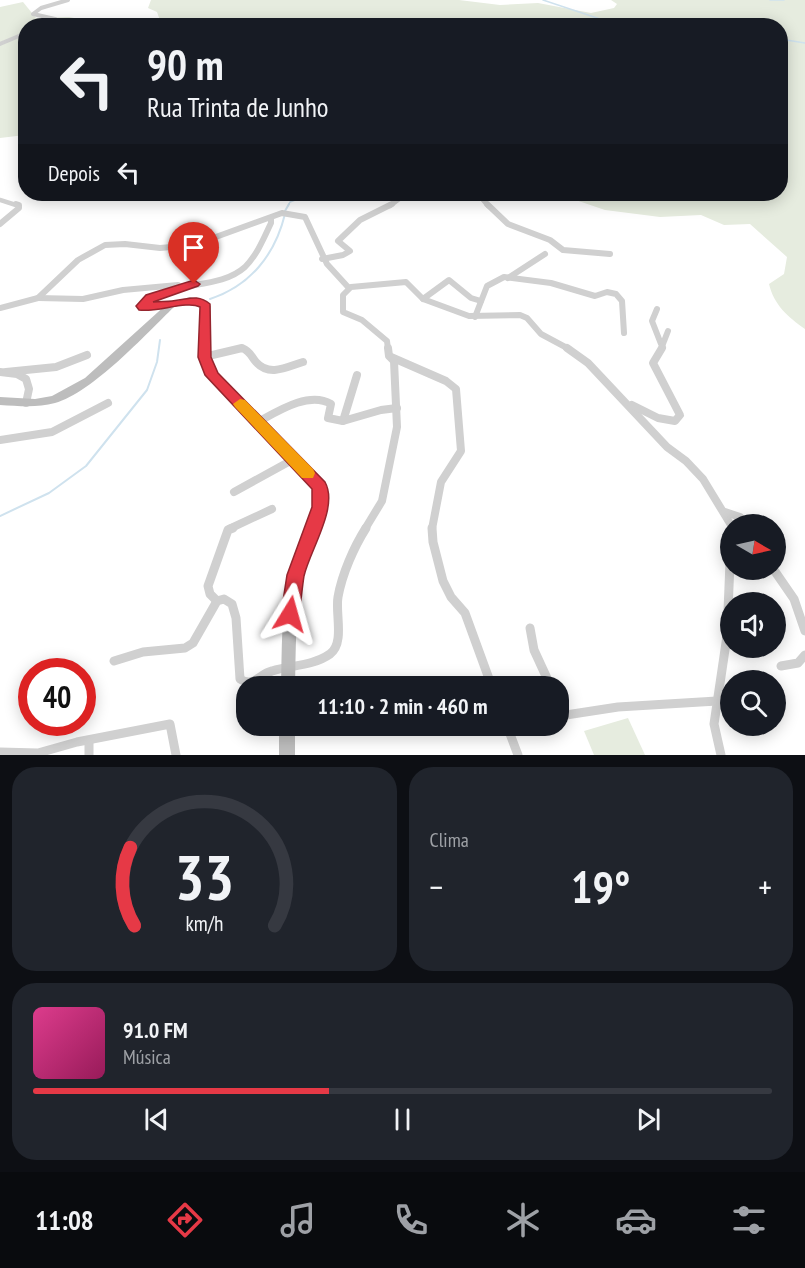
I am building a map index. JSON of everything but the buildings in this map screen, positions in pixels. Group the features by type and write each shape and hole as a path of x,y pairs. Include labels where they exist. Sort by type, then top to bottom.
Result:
{"street":[{"path":"48,18 33,15 34,11 66,1"},
{"path":"40,17 66,1"},
{"path":"0,44 18,36"},
{"path":"0,200 19,205 19,208 0,224"},
{"path":"322,258 344,255 350,251 338,241 353,225 396,201"},
{"path":"484,201 504,222 553,240 563,250 610,254"},
{"path":"38,298 78,260 105,245 126,244 160,248 182,246 202,242 282,213 305,217 316,235 322,258 348,287"},
{"path":"271,218 272,223 244,268 230,276 194,284 150,298 142,306 144,308 171,305 190,300 201,302 206,306 204,357 212,375 319,486 322,494 320,507 296,575 290,614 289,676"},
{"path":"508,278 545,254"},
{"path":"475,317 488,286 508,278 551,283 595,296 607,292 616,294 622,301 624,333"},
{"path":"423,299 449,280 471,298 481,301"},
{"path":"114,661 143,652 185,648 193,643 218,601 224,599 232,604 236,618 240,679 246,683 252,683 270,671 315,662 332,653 338,640 340,589 363,533 382,501 397,427 394,361 389,356 387,341 362,320 343,312 342,302 348,287 406,282 423,299 445,309 475,317 520,315 527,318 541,334 573,351 588,363 667,447 686,461 703,479 725,512 731,514"},
{"path":"0,308 38,298 83,299 123,290 194,284"},
{"path":"0,401 26,403 55,399 89,380 171,305"},
{"path":"657,309 652,321 661,344"},
{"path":"627,403 668,421 675,421 680,415 653,363 658,359 661,344 668,331"},
{"path":"204,357 242,348 248,350 261,368 267,371 303,362"},
{"path":"3,372 56,367 87,355"},
{"path":"389,356 446,381 456,389 461,451 441,482 432,522 433,542 443,581 465,613 488,676"},
{"path":"3,372 27,379 30,389 26,403"},
{"path":"343,421 357,375"},
{"path":"258,422 298,403 320,399 328,400 331,404 328,418 343,421 381,410 397,408"},
{"path":"0,440 52,432 108,403"},
{"path":"234,492 294,459"},
{"path":"218,601 210,594 208,586 228,530 272,508"},
{"path":"721,755 714,724 727,636 729,580"},
{"path":"782,580 799,608 805,631"},
{"path":"530,628 534,650 546,676"},
{"path":"781,666 798,663 805,655"},
{"path":"569,715 618,707 717,701"},
{"path":"0,752 30,754 81,741 170,724 176,755"},
{"path":"287,736 287,755"},
{"path":"511,736 518,755"},
{"path":"89,741 89,755"}],"shaded area":[{"path":"151,0 459,0 500,5 538,3 591,13 614,8 617,4 611,0 805,0 805,329 782,310 769,284 784,274 787,257 750,224 724,225 701,215 660,217 605,210 579,201 788,201 788,18 159,18 157,12 148,8"},
{"path":"23,2 36,18 18,18 18,136 0,138 0,7"},
{"path":"628,718 645,755 594,755 584,731"}],"waterway":[{"path":"543,0 597,18"},
{"path":"770,0 784,0"},
{"path":"788,40 805,43"},
{"path":"289,204 293,201"},
{"path":"285,211 289,204"},
{"path":"210,299 237,286 259,267 275,243 285,214"},
{"path":"0,516 49,493 86,466 147,390 157,362 160,340"}],"slow traffic":[{"path":"240,404 307,473"}],"route":[{"path":"194,284 150,298 142,306 148,308 190,300 201,302 206,306 207,329 204,357 212,375 319,486 322,494 320,507 296,575 290,614"}]}
